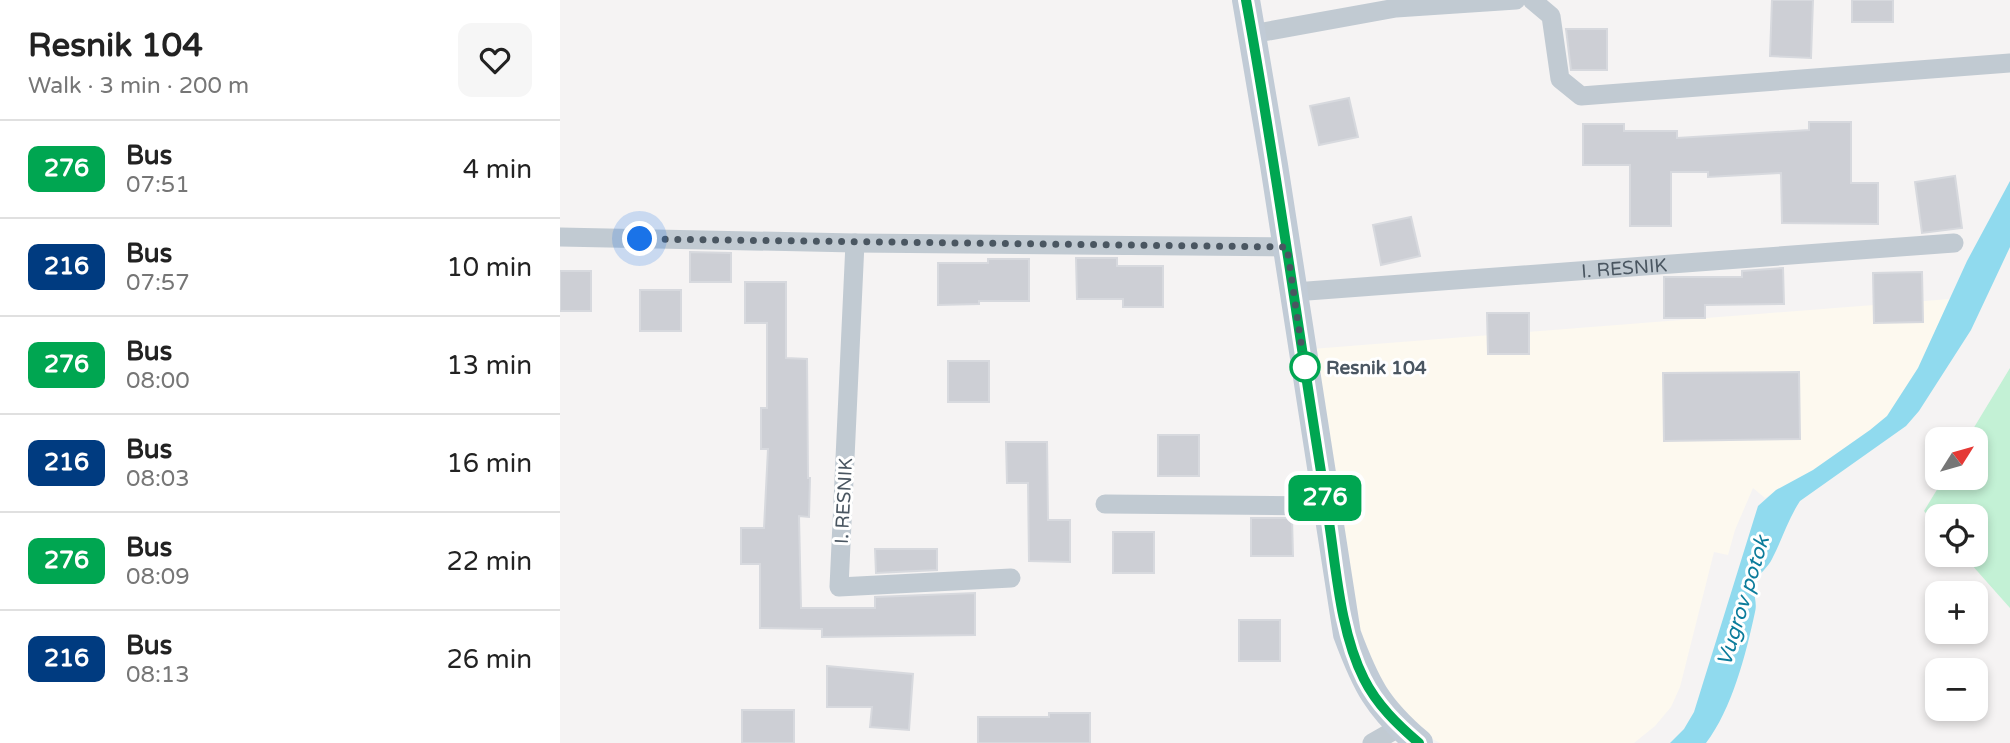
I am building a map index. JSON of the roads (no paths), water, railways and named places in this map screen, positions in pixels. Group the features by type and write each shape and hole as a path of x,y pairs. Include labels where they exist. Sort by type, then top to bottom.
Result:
{"street":[{"path":"1245,0 1287,247 1347,634 1363,678 1377,699 1410,735"},
{"path":"1252,34 1396,8 1516,0"},
{"path":"1532,0 1551,16 1560,79 1581,96 2010,63"},
{"path":"560,237 1287,247"},
{"name":"I. RESNIK","path":"855,243 839,587 1011,578"},
{"name":"I. RESNIK","path":"1294,292 1954,243"},
{"path":"1105,504 1327,506"},
{"path":"1372,743 1410,735"}],"water":[{"name":"Vugrov potok","path":"2010,181 2010,247 1971,330 1919,411 1906,426 1800,501 1772,559 1756,580 1756,608 1747,645 1731,698 1715,729 1706,743 1670,743 1684,729 1694,712 1758,506 1776,490 1813,470 1887,416 1918,368 1967,261"}],"place":[{"name":"Resnik 104","path":"1305,367"}]}
